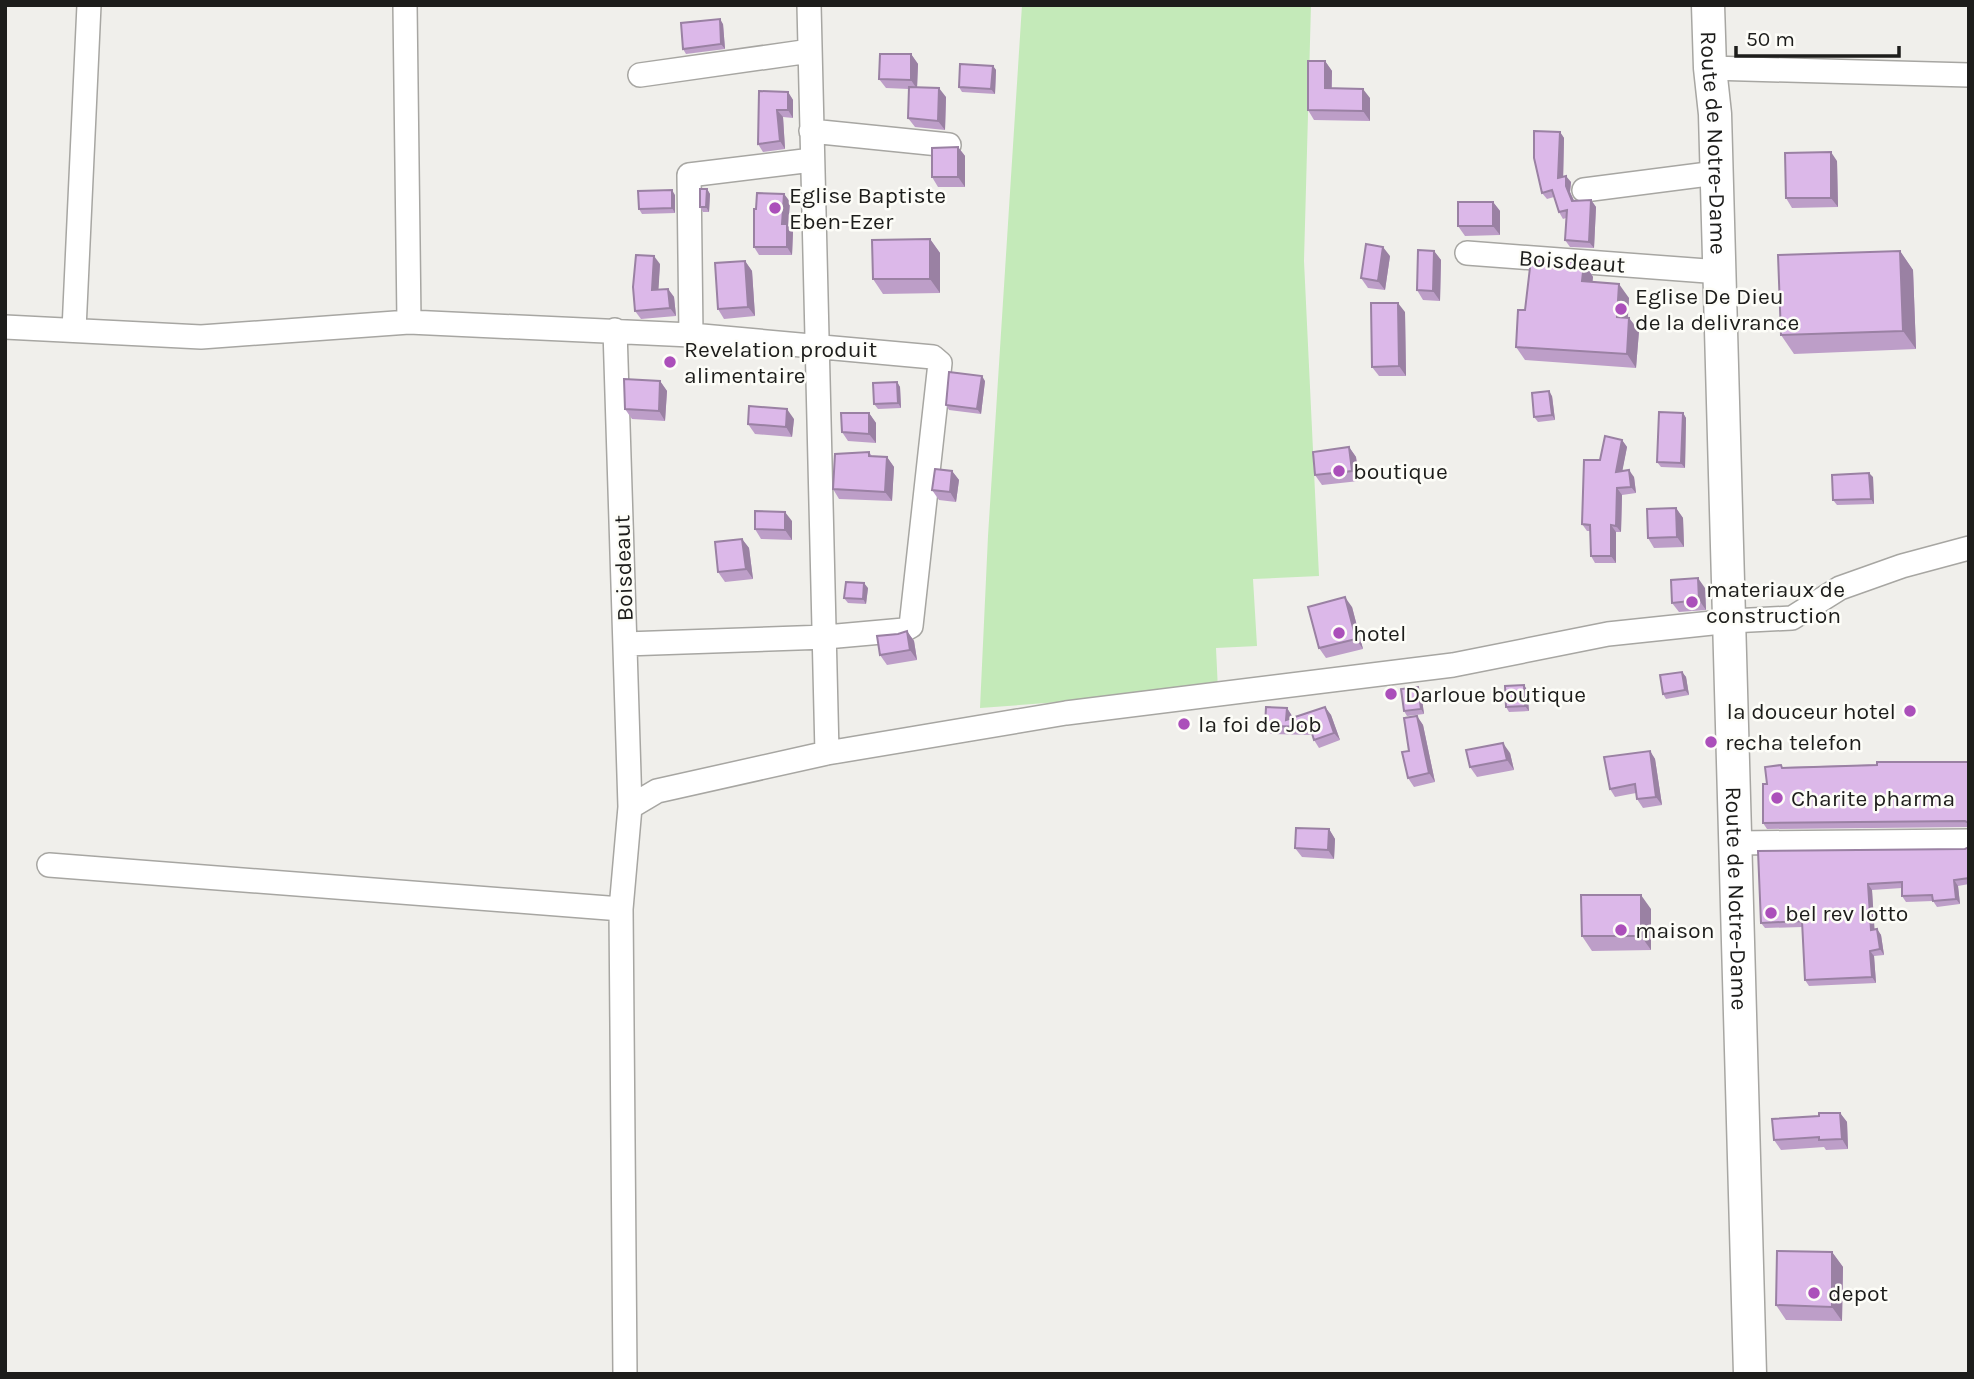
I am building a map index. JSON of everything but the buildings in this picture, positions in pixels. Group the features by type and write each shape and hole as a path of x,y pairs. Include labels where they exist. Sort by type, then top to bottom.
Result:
{"street":[{"path":"74,330 89,5"},
{"path":"405,5 409,322"},
{"path":"809,5 827,753"},
{"name":"Route de Notre-Dame","path":"1709,5 1720,272 1714,623 1735,843 1750,1374"},
{"path":"640,75 810,51"},
{"path":"1710,68 1969,75"},
{"path":"811,131 949,145"},
{"path":"691,335 689,175 812,160"},
{"path":"1584,190 1716,173"},
{"name":"Boisdeaut","path":"1467,253 1720,272"},
{"path":"5,327 201,337 409,322 691,335 933,357 940,363 911,626 904,630 825,637 625,644"},
{"name":"Boisdeaut","path":"615,330 630,807 621,909 625,1374"},
{"path":"630,807 657,791 827,753 1066,713 1453,665 1608,635 1714,623 1792,618 1840,588 1902,566 1969,548"},
{"path":"1735,843 1969,841"},
{"path":"49,865 621,909"}],"green space":[{"path":"1022,5 1311,5 1304,261 1319,576 1253,579 1257,646 1216,648 1218,690 980,708 988,536"}],"place":[{"name":"Eglise Baptiste Eben-Ezer","path":"775,208"},
{"name":"Eglise De Dieu de la delivrance","path":"1621,309"},
{"name":"Revelation produit alimentaire","path":"670,362"},
{"name":"boutique","path":"1339,471"},
{"name":"materiaux de construction","path":"1692,602"},
{"name":"hotel","path":"1339,633"},
{"name":"Darloue boutique","path":"1391,694"},
{"name":"la douceur hotel","path":"1910,711"},
{"name":"la foi de Job","path":"1184,724"},
{"name":"recha telefon","path":"1711,742"},
{"name":"Charite pharma","path":"1777,798"},
{"name":"bel rev lotto","path":"1771,913"},
{"name":"maison","path":"1621,930"},
{"name":"depot","path":"1814,1293"}]}
